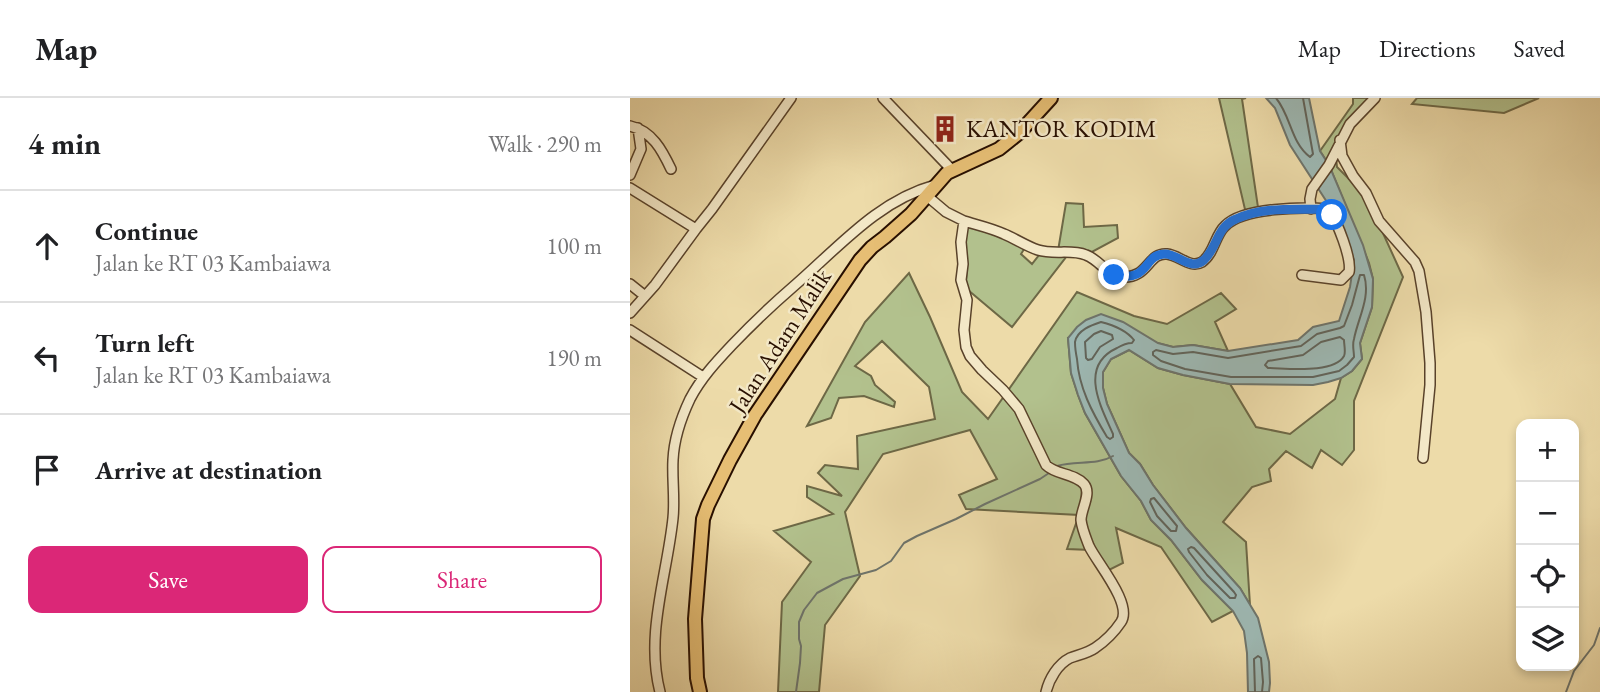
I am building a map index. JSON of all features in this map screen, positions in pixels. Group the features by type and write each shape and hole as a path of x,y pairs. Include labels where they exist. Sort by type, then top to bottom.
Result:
{"highway":[{"name":"Jalan Adam Malik","path":"700,692 695,619 704,519 730,460 755,415 849,274 867,252 898,226 947,173 999,149 1051,98"}],"street":[{"path":"630,313 655,285 792,98"},
{"path":"883,98 952,170"},
{"path":"1311,209 1312,188 1329,165 1340,139 1354,118 1375,98"},
{"path":"633,125 654,140 671,169"},
{"path":"633,125 641,149"},
{"path":"1340,139 1342,156 1366,193 1379,221 1415,261 1419,271 1430,363 1423,458"},
{"path":"630,175 641,149 654,140"},
{"path":"660,692 654,665 655,638 673,522 675,441 687,406 703,377 763,313 860,226 890,205 937,184"},
{"path":"630,188 696,229"},
{"path":"927,197 946,212 964,221 996,230 1038,250 1084,254 1114,275 1124,277 1141,273 1159,254 1170,254 1195,264 1201,262 1207,257 1222,228 1240,217 1275,209 1326,209 1330,211 1350,260 1350,269 1345,277 1337,279 1302,275"},
{"path":"964,221 961,280 967,300 964,330 966,347 982,370 1019,409 1046,465 1084,484 1087,491 1081,517 1083,528 1091,550 1124,610 1120,623 1096,648 1069,658 1061,665 1051,678 1046,692"},
{"path":"630,284 645,296"},
{"path":"630,330 703,377"}],"green space":[{"path":"1219,98 1246,98 1242,99 1259,214 1247,218"},
{"path":"1353,98 1373,98 1335,147 1337,167 1366,196 1403,277 1354,401 1354,450 1342,465 1321,450 1312,468 1286,451 1269,469 1271,481 1252,487 1223,522 1246,542 1250,605 1240,588 1186,528 1140,464 1129,453 1107,404 1103,372 1111,359 1129,350 1158,368 1230,384 1256,427 1290,434 1335,399 1341,378 1352,371 1362,359 1360,343 1372,307 1373,279 1369,263 1329,165 1320,151 1353,104"},
{"path":"1417,98 1539,98 1504,113 1412,104"},
{"path":"1066,203 1083,204 1084,227 1117,225 1118,238 1090,253 1070,252 1012,327 968,290 964,244 968,220 1028,243 1021,254 1032,264 1043,250 1058,251"},
{"path":"909,273 962,392 988,419 1077,292 1134,316 1167,324 1221,293 1236,309 1215,322 1228,351 1193,345 1173,347 1157,343 1141,334 1068,338 1071,373 1078,395 1085,413 1121,476 1141,501 1151,520 1171,540 1202,580 1233,611 1212,622 1161,547 1116,528 1123,563 1103,573 1091,550 1067,549 1079,515 966,509 959,495 997,479 970,430 883,454 845,512 860,576 825,625 819,692 778,692 782,602 811,562 774,531 833,514 807,497 807,486 842,496 818,473 825,465 858,469 857,436 935,419 929,387 882,341 855,366 871,376 875,385 895,402 894,407 864,396 839,398 831,418 807,426 865,322"}],"water":[{"path":"1266,98 1309,98 1320,151 1329,165 1363,245 1373,279 1372,307 1360,343 1362,359 1352,371 1341,378 1313,385 1230,384 1158,368 1129,350 1111,359 1103,372 1107,404 1129,453 1140,464 1186,528 1240,588 1258,618 1269,662 1269,692 1248,692 1244,631 1233,611 1202,580 1171,540 1151,520 1141,501 1121,476 1085,413 1078,395 1071,373 1068,338 1086,320 1101,314 1123,322 1158,343 1173,347 1193,345 1228,351 1298,340 1313,327 1339,321 1350,287 1354,260 1334,213 1290,145 1275,108"}],"waterway":[{"path":"1057,466 1100,461 1113,456"},
{"path":"796,692 801,646 799,622 817,593 843,579 876,570 891,561 904,543 1049,473"},
{"path":"1566,692 1574,671 1594,645 1600,628"}],"place":[{"name":"KANTOR KODIM","path":"945,129"}],"route":[{"path":"1114,275 1124,277 1141,273 1159,254 1170,254 1189,263 1201,262 1207,257 1222,228 1245,215 1275,209 1329,209 1332,215"}]}
